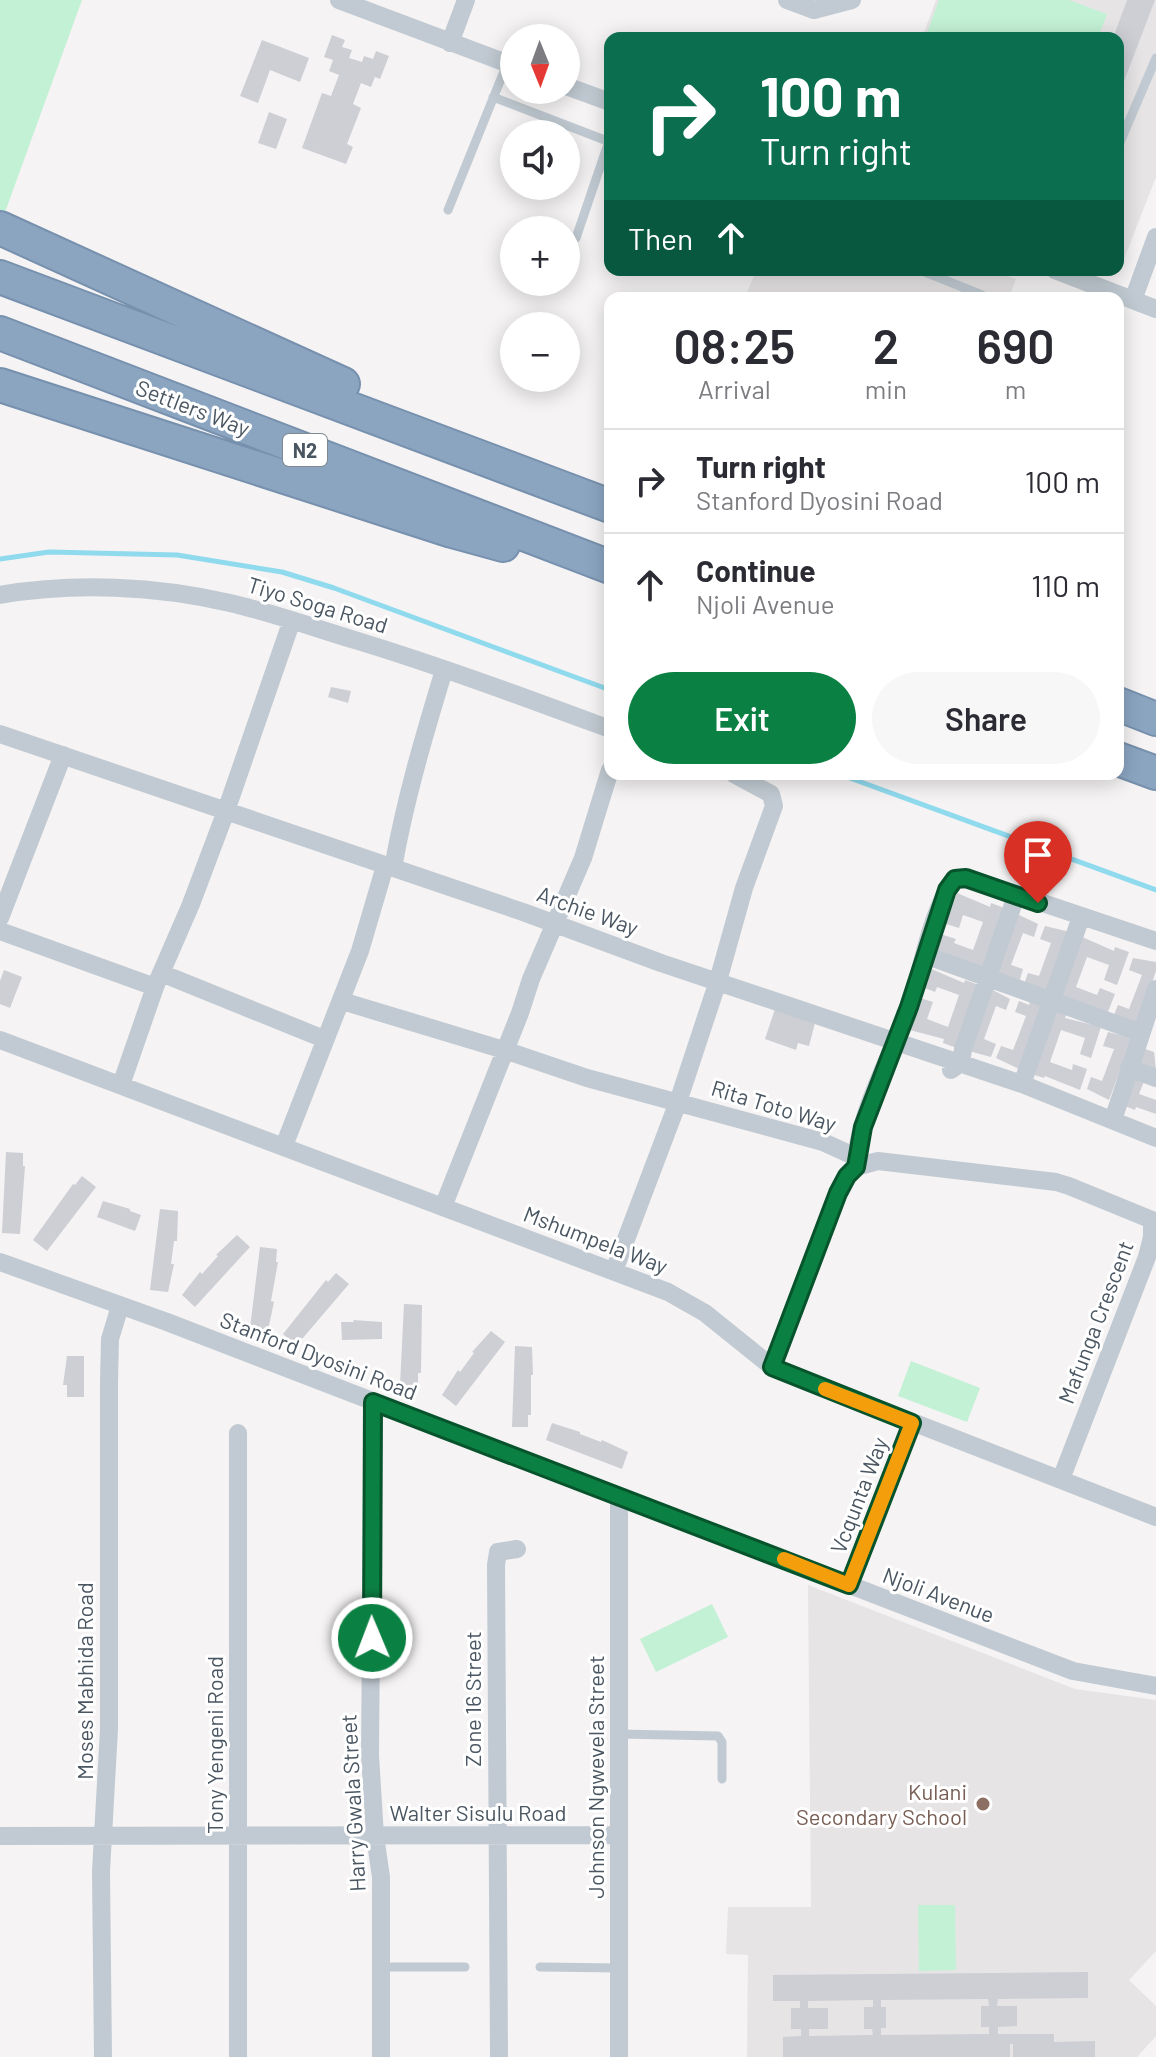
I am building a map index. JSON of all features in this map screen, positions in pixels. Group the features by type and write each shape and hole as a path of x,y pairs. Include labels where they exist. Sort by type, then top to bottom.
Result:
{"highway":[{"path":"0,228 465,439 535,477"},
{"name":"N2","path":"0,277 604,504"},
{"name":"Settlers Way","path":"0,333 604,565"},
{"path":"0,385 452,531 604,572"},
{"path":"1124,706 1156,719"},
{"path":"1124,761 1156,773"}],"street":[{"path":"339,0 500,61"},
{"path":"450,43 466,0"},
{"path":"787,0 814,10 852,0"},
{"path":"580,91 604,100"},
{"path":"1133,300 1156,237"},
{"path":"1071,276 1112,292"},
{"path":"1124,297 1156,309"},
{"name":"Tiyo Soga Road","path":"0,595 60,589 167,592 227,602 444,670 604,727"},
{"path":"121,1085 158,980 193,900 226,811 292,620"},
{"path":"284,1146 324,1039 342,1001 389,867 422,736 444,670"},
{"name":"Archie Way","path":"0,734 555,923 894,1046 961,1063 1022,1084 1156,1138"},
{"path":"0,918 63,755"},
{"path":"443,1207 588,844 607,780"},
{"path":"614,1271 678,1102 718,981 740,899 774,806 771,794 745,780"},
{"path":"772,1367 838,1193 856,1162 863,1127 894,1046 939,910 955,879 977,881 1156,941"},
{"path":"961,1063 961,1054 1016,896"},
{"path":"1022,1084 1081,917"},
{"path":"0,931 158,980 324,1039"},
{"path":"925,955 1052,1001 1145,1041"},
{"path":"1113,1120 1129,1068 1145,1041 1156,989"},
{"name":"Rita Toto Way","path":"342,1001 501,1059 587,1078 823,1142 856,1162"},
{"name":"Mshumpela Way","path":"0,1040 614,1271 689,1302 772,1367 1156,1517"},
{"path":"1129,1068 1156,1078"},
{"name":"Mafunga Crescent","path":"856,1162 887,1161 1056,1182 1154,1216 1151,1246 1061,1479"},
{"name":"Stanford Dyosini Road","path":"0,1262 619,1497"},
{"name":"Moses Mabhida Road","path":"103,2057 101,1871 109,1729 110,1339 120,1306"},
{"name":"Harry Gwala Street","path":"373,1402 370,1755 381,1877 381,2057"},
{"name":"Vcqunta Way","path":"849,1585 912,1423"},
{"name":"Tony Yengeni Road","path":"238,1433 238,2057"},
{"name":"Njoli Avenue","path":"619,1497 1083,1675 1156,1686"},
{"name":"Johnson Ngwevela Street","path":"619,1497 619,2057"},
{"name":"Zone 16 Street","path":"499,2057 496,1558 501,1550 517,1549"},
{"name":"Walter Sisulu Road","path":"0,1836 619,1835"}],"lane":[{"path":"1124,133 1156,58"},
{"path":"448,210 500,84"},
{"path":"493,97 604,139"},
{"path":"580,227 604,158"},
{"path":"935,276 975,292"},
{"path":"619,1734 718,1736 722,1742 722,1779"},
{"path":"381,1967 465,1967"},
{"path":"540,1967 619,1968"}],"shaded area":[{"path":"936,0 1156,0 1156,177 1124,259 1124,32 924,32"},
{"path":"754,276 1008,276 1016,279 1011,292 747,292"},
{"name":"Kulani Secondary School","path":"808,1585 1075,1689 1156,1700 1156,1951 1129,1980 1156,2006 1156,2036 1137,2057 747,2057 748,1955 726,1954 728,1907 811,1907"}],"green space":[{"path":"0,0 82,0 4,215 0,213"},
{"path":"939,0 1069,0 1107,14 1100,32 927,32"},
{"path":"911,1361 980,1388 967,1422 898,1396"},
{"path":"712,1604 728,1637 656,1672 640,1639"},
{"path":"918,1905 955,1905 956,1970 919,1971"}],"building":[{"path":"1127,0 1155,0 1124,81 1124,32 1115,32"},
{"path":"332,35 345,40 342,47 352,50 349,58 362,62 364,56 373,59 376,51 389,56 380,79 375,77 371,87 361,83 353,104 361,108 347,144 353,147 346,164 302,148 322,93 331,96 339,75 329,71 333,60 324,57"},
{"path":"262,40 309,58 300,82 270,70 258,103 240,96"},
{"path":"269,112 287,119 276,149 258,143"},
{"path":"331,687 351,691 348,703 328,697"},
{"path":"957,893 990,907 991,903 1007,909 985,973 933,954 940,934 956,939 954,943 973,950 983,922 963,915 959,928 946,924"},
{"path":"1015,913 1038,924 1034,937 1023,933 1011,965 1023,969 1019,983 992,975"},
{"path":"1045,926 1070,932 1047,995 1024,984 1028,973 1039,976 1051,943 1040,939"},
{"path":"1080,936 1114,951 1115,947 1129,952 1117,985 1104,980 1109,965 1087,957 1076,987 1097,995 1100,988 1115,994 1106,1017 1057,998"},
{"path":"1133,958 1156,962 1156,971 1137,1026 1114,1015 1118,1005 1129,1009 1142,975 1129,970"},
{"path":"929,968 964,983 965,980 979,985 957,1048 943,1043 944,1039 906,1029 917,997 933,1002 927,1019 948,1027 959,995 937,987 935,992 922,987"},
{"path":"4,970 22,977 10,1008 0,1004 0,981"},
{"path":"989,988 1010,999 1006,1010 996,1006 984,1039 996,1044 991,1057 965,1050"},
{"path":"1019,1001 1029,1005 1030,1001 1044,1007 1021,1070 996,1058 1001,1046 1013,1050 1026,1016 1015,1012"},
{"path":"775,1009 815,1023 809,1046 798,1043 796,1050 765,1039"},
{"path":"1053,1010 1066,1015 1065,1018 1101,1027 1091,1058 1080,1054 1085,1038 1061,1030 1050,1062 1072,1070 1073,1064 1087,1069 1080,1090 1045,1076 1031,1074"},
{"path":"1108,1032 1132,1038 1109,1100 1087,1089 1091,1077 1102,1081 1114,1049 1103,1046"},
{"path":"1142,1048 1154,1052 1156,1070 1135,1067"},
{"path":"1134,1075 1145,1079 1139,1094 1156,1100 1156,1114 1122,1105"},
{"path":"6,1152 23,1153 25,1166 20,1234 2,1233"},
{"path":"82,1176 96,1187 47,1251 33,1240"},
{"path":"103,1201 141,1215 135,1231 97,1217"},
{"path":"160,1209 178,1211 177,1241 174,1241 171,1264 174,1264 168,1292 150,1290"},
{"path":"237,1235 250,1247 195,1307 182,1295"},
{"path":"260,1247 277,1249 278,1262 271,1301 274,1302 268,1330 250,1328"},
{"path":"336,1273 349,1284 296,1346 283,1334 326,1280 328,1282"},
{"path":"404,1304 422,1305 418,1385 400,1385"},
{"path":"341,1322 382,1322 382,1339 342,1340"},
{"path":"491,1331 505,1342 456,1406 442,1395 458,1370 460,1372 472,1352"},
{"path":"515,1346 532,1347 528,1427 512,1427"},
{"path":"67,1356 84,1356 84,1397 67,1397 67,1385 63,1385"},
{"path":"552,1423 628,1452 622,1469 546,1440"},
{"path":"1088,1972 1088,1998 998,1999 997,2006 1017,2006 1017,2026 998,2027 998,2034 1054,2034 1054,2042 1095,2041 1095,2057 1013,2057 1013,2044 1010,2044 1010,2057 783,2057 783,2037 801,2036 801,2029 791,2029 791,2008 800,2008 800,2001 773,2001 773,1975","holes":["988,1999 989,2006 981,2006 981,2027 989,2027 989,2034 881,2035 881,2028 886,2028 886,2007 881,2007 881,2000","873,2000 873,2007 864,2007 864,2029 872,2029 873,2035 809,2036 809,2029 828,2029 828,2008 808,2008 808,2001"]}],"waterway":[{"path":"0,559 49,552 177,555 282,572 334,588 604,688"},
{"path":"855,780 1156,890"}],"slow traffic":[{"path":"784,1559 849,1585 912,1423 825,1389"}],"place":[{"name":"Kulani Secondary School","path":"983,1804"}],"route":[{"path":"372,1638 373,1402 849,1585 912,1423 772,1367 838,1193 856,1167 863,1127 909,1007 947,890 955,879 966,878 1038,903"}]}
